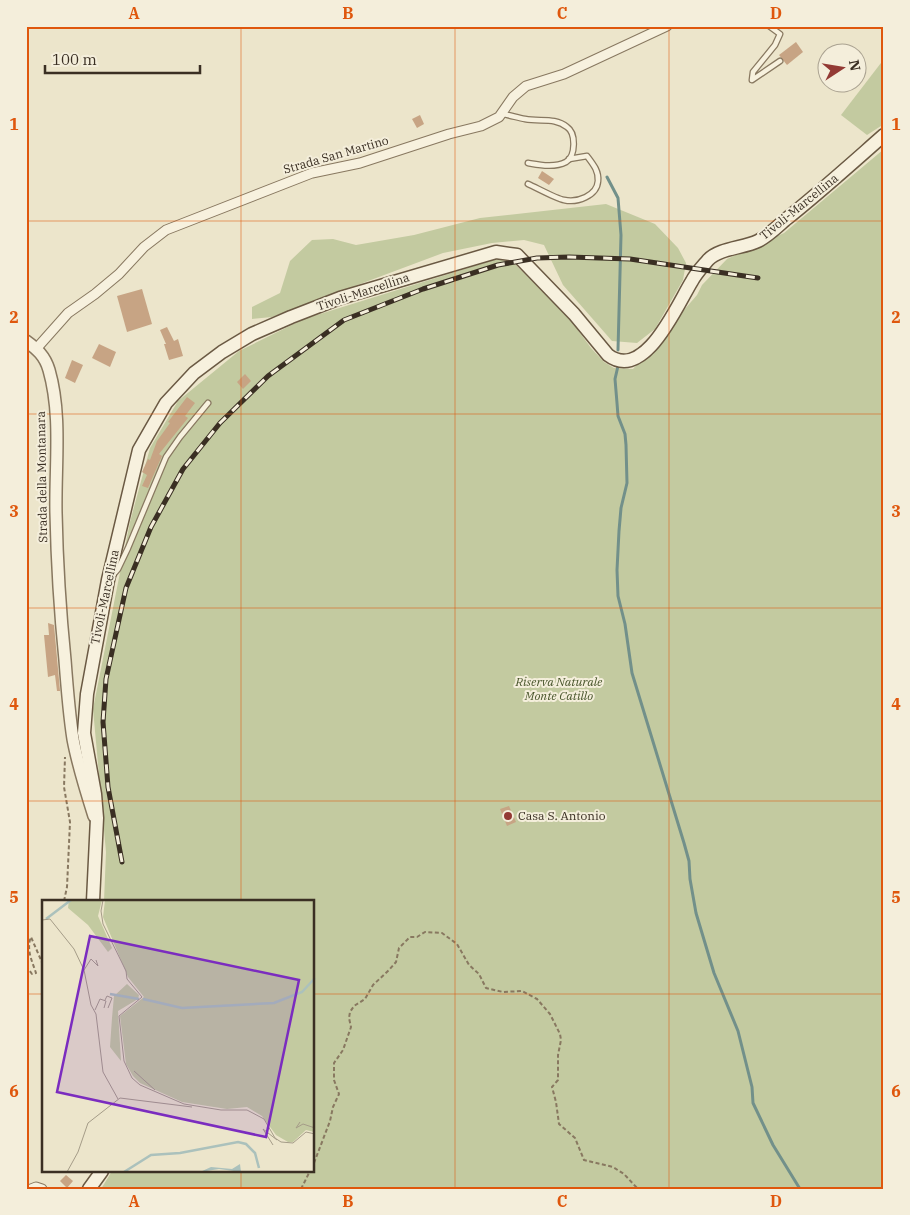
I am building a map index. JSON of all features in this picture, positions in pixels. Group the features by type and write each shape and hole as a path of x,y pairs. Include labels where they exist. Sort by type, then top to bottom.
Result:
{"main road":[{"name":"Tivoli-Marcellina","path":"93,900 97,826 96,803 87,752 84,720 108,580 139,450 166,403 194,373 222,352 252,334 291,317 340,298 496,252 516,255 574,314 608,355 613,359 630,360 639,356 668,324 692,280 710,257 758,241 801,208 884,135"},
{"path":"89,1189 101,1172"}],"street":[{"name":"Strada San Martino","path":"36,349 68,313 119,274 144,247 166,230 312,173 360,163 449,134 481,126 499,117 512,97 526,86 564,74 667,26"},
{"name":"Strada della Montanara","path":"26,341 45,359 55,403 56,524 61,622 73,740 82,778 97,826"},
{"path":"31,1189 36,1187 42,1189"}],"lane":[{"path":"769,26 780,34 775,45 753,72 752,80 780,61"},
{"path":"501,114 524,119 551,120 570,128 575,142 569,159"},
{"path":"528,163 548,166 566,162 569,159 587,156 594,166 598,182 596,189 588,196 578,200 563,200 528,184"},
{"path":"108,580 118,569 166,457 208,403"}],"path":[{"path":"64,900 67,887 70,822 64,787 65,754"},
{"path":"315,1160 339,1094 334,1080 334,1063 343,1050 351,1027 350,1012 354,1006 365,999 372,985 396,962 399,948 410,937 417,937 425,932 434,932 442,933 457,944 469,965 479,974 486,988 503,992 522,991 538,1000 544,1006 560,1034 561,1040 558,1055 558,1080 552,1087 559,1124 575,1138 584,1160 613,1167 624,1174 638,1189"},
{"path":"26,966 32,974 36,973 29,952 31,937 42,962"},
{"path":"301,1189 310,1172"}],"green space":[{"path":"884,59 884,124 867,135 841,115 859,92 868,92 868,80"},
{"name":"Riserva Naturale Monte Catillo","path":"884,149 884,1189 101,1189 111,1172 315,1172 315,900 104,900 106,852 93,709 130,522 150,448 178,401 239,351 304,319 497,259 514,263 572,322 604,362 614,368 633,369 697,295 702,285 727,259 784,233"},
{"path":"606,204 655,224 678,248 686,263 683,280 655,329 637,343 612,341 563,285 544,245 524,240 492,243 443,253 272,317 252,319 252,307 280,293 290,261 312,240 333,239 356,245 414,235 480,218"}],"building":[{"path":"796,42 803,52 787,65 779,55"},
{"path":"420,115 424,124 417,128 412,119"},
{"path":"542,171 554,179 549,185 538,178"},
{"path":"142,289 152,324 127,332 117,296"},
{"path":"167,327 174,341 178,339 183,356 169,360 164,344 166,344 160,330"},
{"path":"99,344 116,352 110,367 92,358"},
{"path":"72,360 83,365 75,383 65,378"},
{"path":"245,374 251,381 243,389 237,382"},
{"path":"187,397 195,403 185,416 188,418 159,454 162,456 148,488 142,486 147,475 142,472 148,459 150,460 157,441 170,423 168,422"},
{"path":"48,623 54,625 60,691 57,691 55,675 48,677 44,635 49,635"},
{"name":"Casa S. Antonio","path":"509,806 516,822 507,826 500,809"},
{"path":"66,1175 73,1181 67,1188 60,1181"}],"waterway":[{"path":"607,177 618,198 621,235 618,350"},
{"path":"618,366 615,379 618,416 625,434 627,483 621,508 619,531 618,596 625,624 632,673 689,861 696,913 714,973 738,1031 752,1087 753,1103 773,1145 800,1189"}],"railway":[{"path":"122,862 108,787 103,722 106,679 126,588 151,527 183,469 220,423 268,376 344,320 423,289 498,265 537,258 630,259 758,278"}],"place":[{"name":"Casa S. Antonio","path":"508,816"}]}
